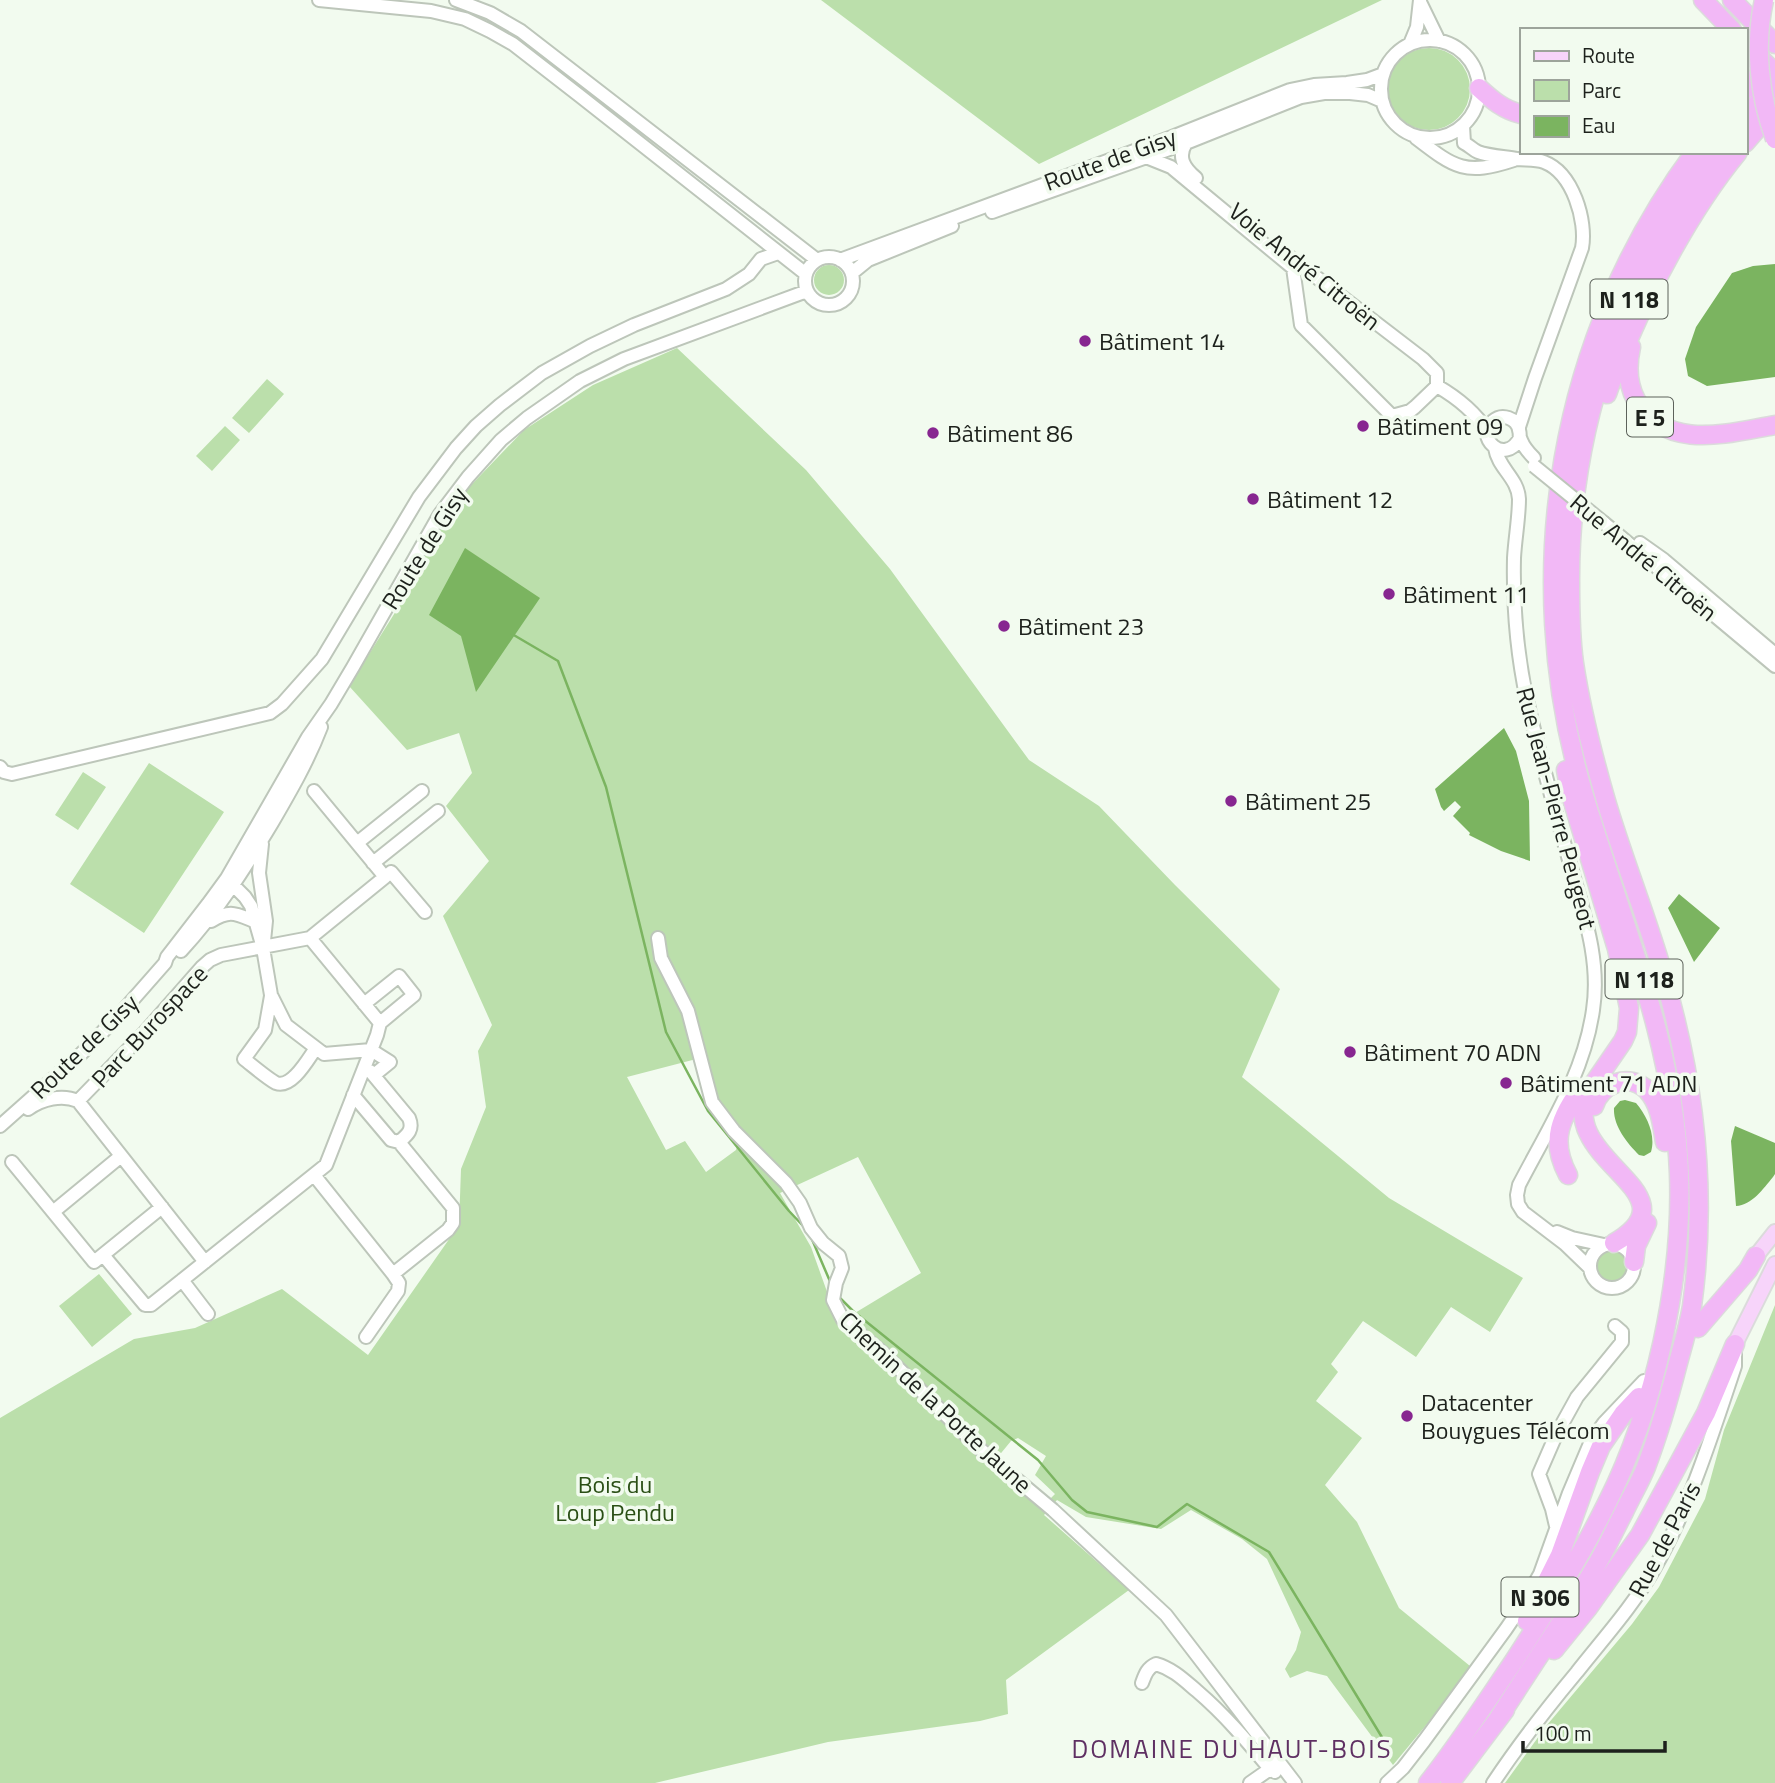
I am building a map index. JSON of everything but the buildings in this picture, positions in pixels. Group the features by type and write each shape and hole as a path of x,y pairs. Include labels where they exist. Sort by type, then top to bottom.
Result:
{"highway":[{"path":"1703,0 1730,28"},
{"path":"1732,0 1775,44"},
{"path":"1765,0 1775,10"},
{"path":"1765,0 1760,34 1762,95 1775,139"},
{"path":"1747,47 1759,74"},
{"path":"1479,89 1500,106 1520,114"},
{"path":"1747,115 1773,95"},
{"path":"1747,140 1773,95"},
{"name":"N 118","path":"1429,1783 1526,1642 1581,1554 1609,1500 1649,1396 1674,1274 1679,1172 1667,1071 1642,973 1573,756 1555,649 1553,571 1561,470 1573,411 1603,319 1626,267 1666,194 1694,154"},
{"name":"N 118","path":"1450,1783 1498,1719 1598,1562 1644,1471 1669,1398 1692,1302 1699,1178 1686,1066 1665,981 1590,742 1574,664 1570,626 1570,549 1573,506 1586,428 1606,359 1636,284 1669,222 1715,154"},
{"path":"1590,742 1578,610 1578,550 1588,461 1620,358 1648,296 1689,221 1736,154"},
{"name":"E 5","path":"1648,296 1632,344 1628,367 1634,396 1646,413 1664,427 1694,435 1716,435 1775,425"},
{"path":"1555,649 1555,707 1570,792 1617,949 1629,1008 1627,1032 1619,1050 1586,1096 1582,1114 1583,1124 1591,1140 1637,1193 1642,1205 1641,1217 1629,1235 1609,1244"},
{"path":"1568,1175 1558,1153 1560,1126 1581,1088 1615,1038 1622,1017 1626,984"},
{"path":"1634,1262 1636,1246 1650,1214 1650,1201 1643,1186 1598,1133 1592,1116 1595,1101 1603,1089 1625,1081 1647,1090 1661,1118 1667,1158 1674,1274"},
{"path":"1699,1322 1748,1270 1756,1256"},
{"name":"N 306","path":"1498,1719 1588,1608 1640,1535 1706,1413 1735,1345"},
{"name":"N 306","path":"1415,1783 1530,1616 1560,1555 1601,1446 1641,1389"}],"main road":[{"path":"1756,1256 1775,1232"},
{"name":"Rue de Paris","path":"1735,1345 1775,1264"}],"street":[{"path":"319,0 431,11 465,19 490,31 513,44 806,274"},
{"path":"456,0 490,13 521,31 817,260"},
{"path":"1420,1 1439,41"},
{"path":"1410,44 1417,27 1420,1"},
{"path":"1414,135 1426,138 1452,133 1462,126 1475,109 1479,89 1473,66 1458,50 1439,41 1410,44 1394,56 1383,74 1382,101 1392,120 1451,163 1490,168 1518,159"},
{"name":"Route de Gisy","path":"852,273 868,260 950,227 1146,157 1290,90 1367,80 1383,74"},
{"name":"Route de Gisy","path":"841,260 1301,97 1350,93 1368,95 1382,101"},
{"path":"1462,126 1464,143 1478,152 1546,162 1558,172 1577,201 1585,235 1511,442"},
{"path":"1175,170 1171,153 1180,141"},
{"name":"Voie André Citroën","path":"1180,141 1182,162 1187,171 1305,270 1423,359 1437,373 1437,386"},
{"path":"1146,157 1175,170 1293,268 1301,325 1392,416 1410,411 1437,386"},
{"path":"0,767 4,772 12,774 270,713 282,704 322,660 419,497 456,448 500,404 542,373 590,346 634,325 726,289 749,274 761,259 778,253"},
{"path":"829,257 841,260 852,273 853,285 850,292 840,302 817,302 807,292 806,274 817,260 829,257"},
{"name":"Route de Gisy","path":"165,963 171,961 205,925 308,737 331,704 440,514 501,440 580,381 624,359 807,292"},
{"name":"Rue André Citroën","path":"1437,386 1476,416 1487,431 1491,444 1511,442 1775,666"},
{"path":"1487,431 1493,420 1504,417 1530,393"},
{"name":"Rue André Citroën","path":"1504,417 1512,419 1511,442"},
{"name":"Rue Jean-Pierre Peugeot","path":"1511,442 1499,462 1516,484 1519,499 1514,586 1519,661 1542,766 1591,942 1596,977 1585,1049 1574,1080 1519,1185 1517,1195 1523,1212 1565,1244 1590,1268"},
{"name":"Rue André Citroën","path":"1604,520 1664,560 1775,654"},
{"name":"Route de Gisy","path":"0,1129 122,1012 165,963 208,904 232,880 262,838 314,745 331,704"},
{"path":"314,791 385,877 391,872 425,912"},
{"path":"357,843 422,791"},
{"path":"373,863 438,810"},
{"path":"262,838 259,867 265,921 263,948"},
{"name":"Parc Burospace","path":"78,1101 210,961 221,955 310,938 385,877"},
{"path":"232,880 246,881 261,891"},
{"path":"232,880 248,901 263,948 271,995 286,1025 324,1054 371,1050 390,1062 370,1071"},
{"name":"Parc Burospace","path":"205,925 225,913 254,921"},
{"path":"310,938 380,1023"},
{"name":"Chemin de la Porte Jaune","path":"657,938 661,958 688,1011 712,1102 734,1131 786,1183 800,1203 811,1228 823,1243 839,1256 842,1268 833,1300 843,1320 883,1353 979,1448 1054,1510 1166,1615 1292,1779"},
{"path":"103,1255 145,1305 151,1305 326,1166 354,1096 370,1071 371,1050 380,1023 414,995 399,976 364,1004"},
{"path":"271,995 265,1030 244,1059 277,1083 285,1084 292,1081 316,1048"},
{"path":"265,1030 286,1025"},
{"path":"370,1071 411,1123 411,1131 399,1142"},
{"path":"354,1096 391,1140 399,1142 453,1208 453,1223 448,1230 393,1274"},
{"name":"Parc Burospace","path":"0,1129 36,1104 48,1099 72,1098 78,1101 205,1262"},
{"path":"52,1212 121,1156"},
{"path":"12,1162 94,1262 162,1207"},
{"path":"314,1175 398,1283 398,1291 366,1337"},
{"path":"1547,1229 1572,1238 1621,1245 1627,1249 1634,1262 1632,1276 1621,1286 1614,1288 1599,1284 1590,1268 1593,1254 1609,1244"},
{"path":"182,1280 208,1314"},
{"path":"1556,1527 1539,1474 1556,1434 1577,1397 1622,1342 1622,1332 1615,1326"},
{"name":"Rue de Paris","path":"1493,1783 1538,1719 1625,1611 1653,1571 1700,1471 1735,1366 1735,1345"},
{"path":"1387,1783 1404,1768 1506,1629 1540,1574 1591,1441 1604,1423 1641,1389"},
{"path":"1546,1493 1569,1493"},
{"path":"1142,1683 1147,1672 1156,1664 1175,1672 1220,1711 1270,1769 1292,1779"},
{"path":"1250,1783 1270,1769"}],"green space":[{"path":"821,0 1382,0 1039,164"},
{"path":"1429,48 1445,51 1458,60 1467,73 1470,89 1467,105 1458,118 1445,127 1429,130 1413,127 1400,118 1391,105 1388,89 1391,73 1400,60 1413,51"},
{"path":"829,265 840,269 844,280 840,291 829,295 818,291 814,280 818,269"},
{"name":"Bois du Loup Pendu","path":"677,348 806,470 890,569 1029,760 1099,806 1280,989 1242,1077 1389,1198 1523,1278 1490,1332 1451,1307 1416,1357 1363,1321 1331,1364 1338,1372 1316,1401 1362,1438 1325,1485 1357,1522 1399,1608 1470,1666 1393,1765 1327,1676 1307,1671 1290,1678 1285,1669 1296,1650 1301,1632 1267,1559 1242,1539 1191,1510 1161,1529 1086,1517 1057,1500 1044,1515 1129,1590 1006,1680 1008,1714 980,1721 828,1742 655,1783 0,1783 0,1418 134,1339 195,1328 282,1289 368,1355 459,1225 461,1169 486,1107 478,1051 492,1025 443,916 489,861 446,806 472,773 459,733 407,750 349,686 401,603 450,507 524,430 593,385","holes":["704,1057 717,1098 741,1131 736,1150 706,1172 685,1141 666,1150 627,1077","858,1157 921,1273 840,1322 811,1247 780,1193","1018,1438 1046,1456 1035,1475 1055,1494 1047,1502 997,1458 1011,1441"]},
{"path":"267,379 284,394 249,433 232,418"},
{"path":"225,426 240,440 212,471 196,456"},
{"path":"149,763 224,812 144,933 70,884"},
{"path":"83,772 106,787 78,830 55,815"},
{"path":"1612,1250 1624,1254 1628,1266 1624,1278 1612,1282 1600,1278 1596,1266 1600,1254"},
{"path":"99,1274 132,1314 92,1347 59,1306"},
{"path":"1775,1305 1775,1783 1505,1783 1547,1725 1632,1624 1659,1587 1705,1499 1724,1430"}],"water":[{"path":"1775,264 1775,377 1707,386 1688,376 1685,359 1696,327 1732,273 1753,266"},
{"path":"465,548 540,598 476,692 461,636 429,615"},
{"path":"1504,728 1516,751 1529,801 1530,861 1501,851 1469,835 1453,816 1461,807 1455,801 1444,811 1435,789"},
{"path":"1679,894 1720,928 1694,962 1668,908"},
{"path":"1620,1101 1636,1103 1650,1126 1651,1152 1644,1156 1639,1155 1630,1145 1616,1121 1614,1108"},
{"path":"1735,1126 1775,1143 1775,1174 1752,1200 1736,1206 1731,1141"}],"waterway":[{"path":"512,634 558,661 606,787 666,1032 708,1111 806,1229"},
{"path":"811,1237 832,1286"},
{"path":"839,1297 1038,1460 1072,1500 1087,1512 1157,1527 1187,1504 1269,1552 1391,1752"}],"place":[{"name":"Bâtiment 14","path":"1085,341"},
{"name":"Bâtiment 09","path":"1363,426"},
{"name":"Bâtiment 86","path":"933,433"},
{"name":"Bâtiment 12","path":"1253,499"},
{"name":"Bâtiment 11","path":"1389,594"},
{"name":"Bâtiment 23","path":"1004,626"},
{"name":"Bâtiment 25","path":"1231,801"},
{"name":"Bâtiment 70 ADN","path":"1350,1052"},
{"name":"Bâtiment 71 ADN","path":"1506,1083"},
{"name":"Datacenter Bouygues Télécom","path":"1407,1416"}],"district":[{"name":"DOMAINE DU HAUT-BOIS","path":"1232,1748"}]}
